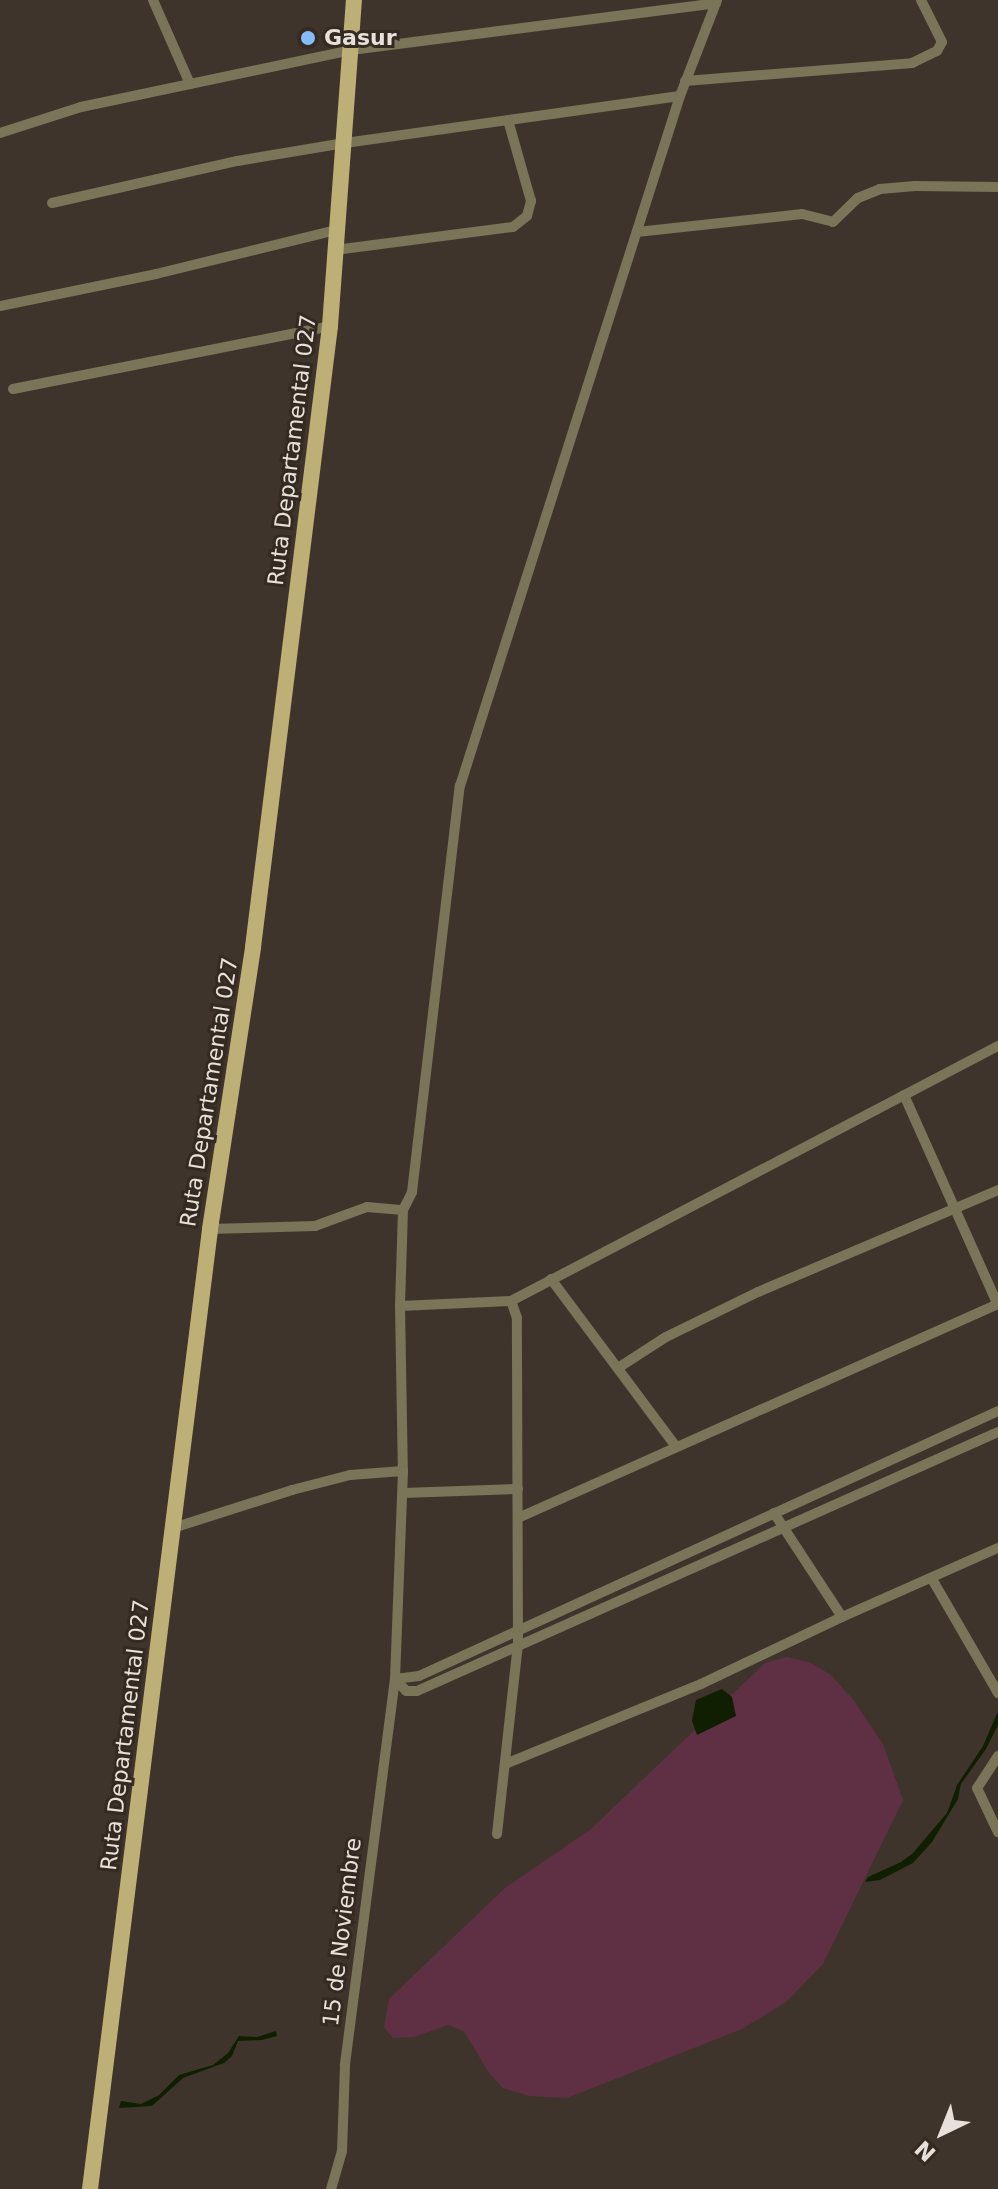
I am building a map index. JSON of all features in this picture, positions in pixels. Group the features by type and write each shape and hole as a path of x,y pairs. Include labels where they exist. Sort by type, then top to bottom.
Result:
{"main road":[{"name":"Ruta Departamental 027","path":"90,2189 210,1229 253,947 330,326 354,0"}],"street":[{"path":"153,0 190,84"},
{"path":"685,81 912,63 942,47 921,0"},
{"path":"0,133 81,107 351,50 716,1"},
{"name":"15 de Noviembre","path":"331,2189 342,2151 345,2066 395,1679 403,1493 400,1306 403,1210 412,1192 460,786 680,96 716,1"},
{"path":"52,203 237,161 680,96"},
{"path":"335,250 513,227 527,216 531,201 508,120"},
{"path":"637,232 802,214 833,222 858,198 880,189 915,186 998,187"},
{"path":"0,306 156,274 336,230"},
{"path":"13,389 330,326"},
{"path":"400,1306 511,1301 998,1046"},
{"path":"518,1518 998,1304 904,1095"},
{"path":"618,1368 666,1337 758,1292 998,1190"},
{"path":"210,1229 315,1226 367,1207 403,1210"},
{"path":"551,1279 676,1447"},
{"path":"497,1834 518,1644 517,1318 511,1301"},
{"path":"395,1679 419,1676 998,1411"},
{"path":"395,1679 406,1691 417,1691 998,1432"},
{"path":"173,1528 350,1475 403,1471"},
{"path":"403,1493 518,1489"},
{"path":"774,1513 780,1527 842,1617"},
{"path":"505,1764 701,1684 998,1548"},
{"path":"932,1579 998,1693"},
{"path":"998,1756 994,1769 980,1779 977,1793 998,1832"}],"shaded area":[{"path":"787,1657 811,1663 831,1675 855,1702 883,1744 903,1800 823,1964 786,2002 742,2029 567,2098 529,2096 503,2088 489,2073 464,2031 448,2025 414,2037 393,2038 384,2027 389,1999 505,1888 591,1829 765,1663"},
{"path":"722,1689 732,1697 736,1716 697,1735 692,1721 696,1700"},
{"path":"998,1711 998,1725 986,1749 961,1784 958,1799 932,1842 913,1863 880,1880 865,1882 868,1877 913,1853 947,1813 957,1785 983,1746"},
{"path":"276,2031 277,2036 262,2040 238,2041 232,2056 224,2063 183,2078 152,2106 119,2108 121,2101 141,2104 159,2095 179,2075 213,2065 228,2053 239,2036 257,2037"}],"place":[{"name":"Gasur","path":"308,38"}]}
